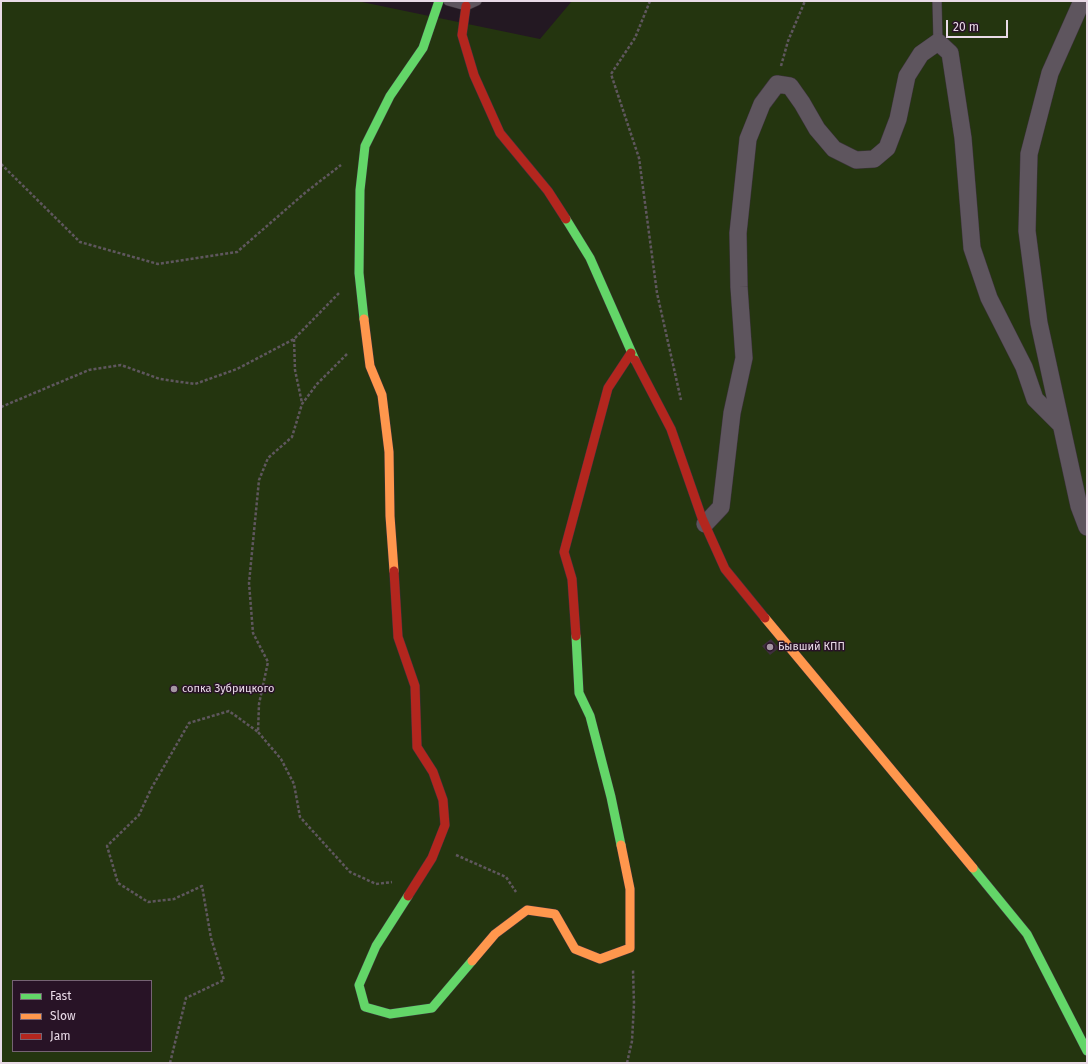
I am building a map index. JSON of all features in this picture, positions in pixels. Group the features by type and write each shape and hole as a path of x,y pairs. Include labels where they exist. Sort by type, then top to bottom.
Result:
{"street":[{"path":"439,1 423,48 390,96 366,146 360,190 359,273 370,366 382,395 389,452 390,516 398,637 415,686 417,747 433,772 443,800 445,825 427,868 376,946 359,985 365,1007 390,1014 432,1008 495,934 527,910 555,914 575,949 600,959 630,948 630,889 611,797 590,716 579,693 572,579 564,552 608,388 631,353"},
{"path":"1082,1 1050,73 1029,154 1027,231 1039,322 1079,506 1087,526"},
{"path":"466,6 462,35 474,75 500,133 548,191 590,258 631,353 671,429 705,524 725,569 1027,934 1087,1051"},
{"path":"705,524 722,507 732,413 744,358 739,287 738,233 748,139 762,104 777,84 790,86 818,129 834,149 856,160 874,159 888,148 898,119 907,76 921,54 938,42 950,52 963,138 972,248 989,298 1024,367 1035,399 1061,425"}],"lane":[{"path":"448,1 466,6 477,1"},
{"path":"937,1 938,42"}],"path":[{"path":"650,1 635,38 611,74 639,158 656,293 683,408 671,429"},
{"path":"777,84 788,41 805,1"},
{"path":"1,164 80,242 158,264 237,252 306,192 342,165"},
{"path":"1,407 89,370 121,365 160,379 195,384 236,369 294,339 359,273"},
{"path":"258,732 259,704 268,662 253,633 249,583 259,480 268,458 292,437 302,404 317,384 366,336"},
{"path":"294,339 295,370 302,404"},
{"path":"170,1063 186,998 224,980 211,938 202,886 174,899 148,902 118,883 107,846 139,816 151,789 189,723 229,711 258,732 281,759 294,784 300,817 350,872 376,884 395,882"},
{"path":"436,847 463,857 506,877 527,910"},
{"path":"626,1063 632,1041 634,1004 633,971 630,948"}],"green space":[{"path":"1,1 357,1 540,39 572,1 1087,1 1087,1063 1,1063"}],"building":[{"name":"Бывший КПП","path":"771,639 779,648 770,655 762,646"}],"traffic: fast":[{"path":"364,319 359,273 360,190 365,146 390,96 423,48 439,1"},
{"path":"566,219 590,258 635,360"},
{"path":"576,636 579,693 590,716 611,797 621,845"},
{"path":"973,868 1027,934 1087,1051"},
{"path":"408,896 376,946 359,985 365,1007 390,1014 432,1008 472,961"}],"traffic: slow":[{"path":"364,319 370,366 382,395 389,452 390,516 394,571"},
{"path":"765,618 973,868"},
{"path":"472,961 495,934 527,910 555,914 575,949 600,959 630,948 630,889 621,845"}],"traffic: jam":[{"path":"466,6 462,35 474,75 500,133 548,191 566,219"},
{"path":"576,636 572,579 564,552 608,388 631,353"},
{"path":"635,360 671,429 702,518 725,569 765,618"},
{"path":"394,571 398,637 415,686 417,747 433,772 443,800 445,825 432,858 408,896"}],"place":[{"name":"Бывший КПП","path":"770,647"},
{"name":"сопка Зубрицкого","path":"174,689"}]}
